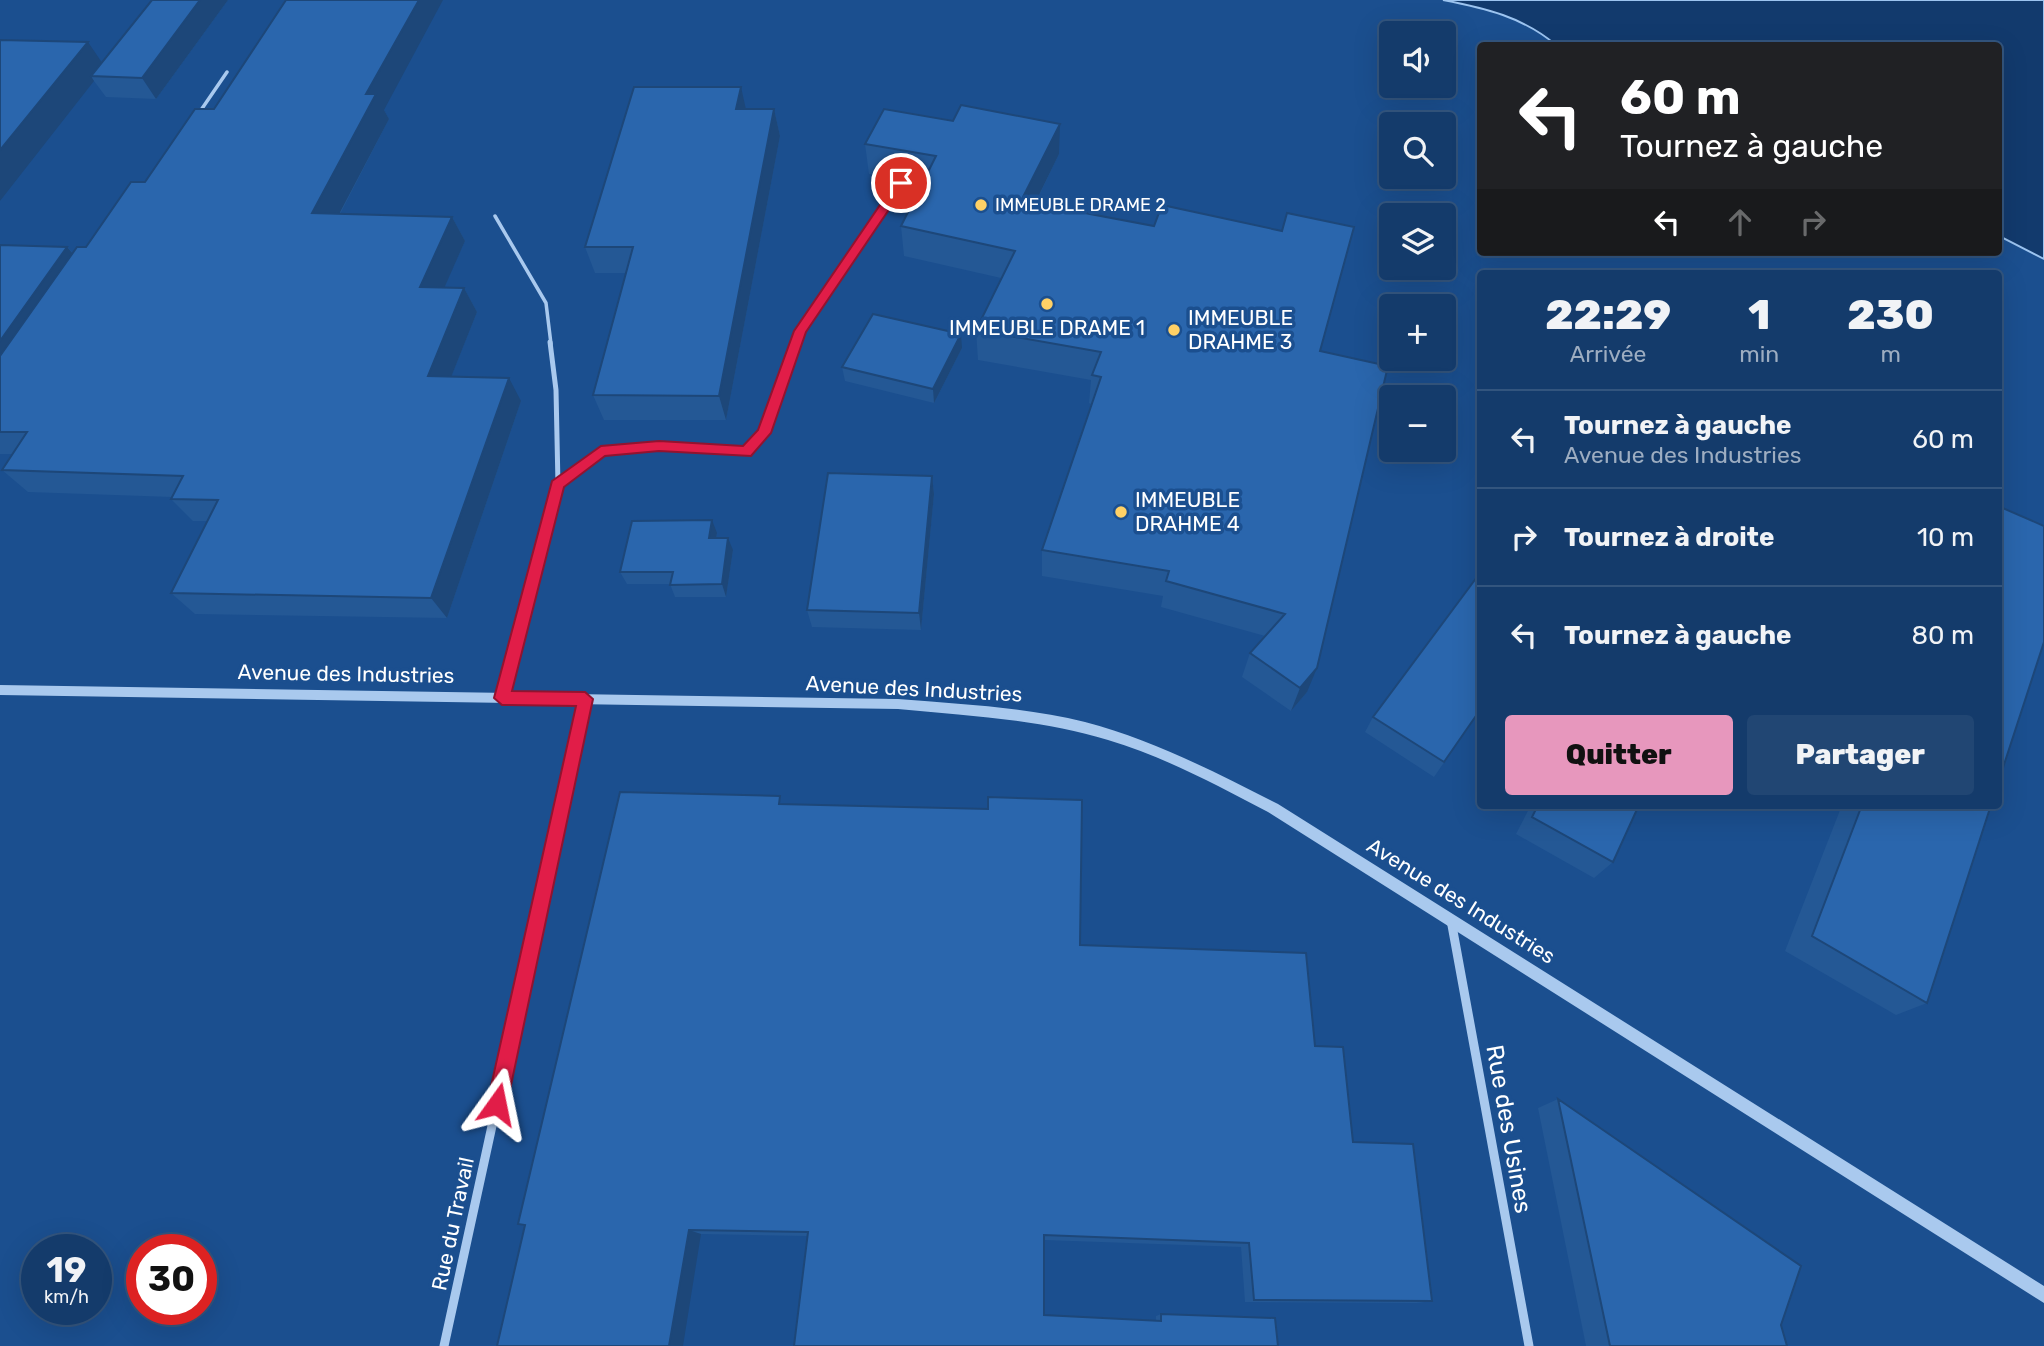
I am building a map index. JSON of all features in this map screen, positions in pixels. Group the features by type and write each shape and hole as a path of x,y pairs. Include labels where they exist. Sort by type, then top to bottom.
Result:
{"street":[{"name":"Avenue des Industries","path":"0,690 898,704 1034,717 1108,734 1185,764 1273,808 2044,1295"},
{"name":"Rue du Travail","path":"444,1346 585,699"},
{"name":"Rue des Usines","path":"1450,919 1529,1346"}],"lane":[{"path":"197,117 227,72"},
{"path":"558,485 601,452 659,446 746,452 764,433 800,331 901,183"},
{"path":"495,216 546,303 556,390 558,485 502,698"}],"water":[{"path":"1443,0 2044,0 2044,259 2002,238 2002,42 1552,42 1517,21 1474,6"}],"building":[{"path":"152,0 200,0 142,78 91,76"},
{"path":"286,0 419,0 366,94 376,94 312,213 452,217 420,287 464,288 428,376 509,378 431,598 171,593 218,500 171,499 183,476 2,470 27,432 0,432 0,356 77,247 86,247 131,182 145,182 195,109 214,109"},
{"path":"0,40 88,42 0,150"},
{"path":"634,87 741,87 736,109 774,109 719,396 593,395 633,247 585,247"},
{"path":"961,105 1060,124 1021,201 1154,226 1162,205 1282,231 1287,213 1354,227 1320,351 1379,364 1379,371 1387,371 1384,385 1379,385 1379,404 1317,668 1300,688 1250,653 1285,614 1166,581 1169,571 1042,550 1101,377 1092,375 1101,352 976,330 1015,251 901,226 936,156 865,144 884,109 953,121"},
{"path":"0,245 67,247 0,341"},
{"path":"873,314 961,334 933,389 842,367"},
{"path":"828,473 932,476 919,613 807,610"},
{"path":"2002,508 2044,526 2044,642 2002,771"},
{"path":"712,520 709,538 728,538 722,584 670,585 673,572 620,572 632,521"},
{"path":"1477,577 1477,714 1444,762 1373,717"},
{"path":"620,792 780,796 779,804 988,809 988,797 1082,800 1080,945 1306,953 1315,1046 1343,1047 1353,1142 1413,1144 1432,1301 1254,1300 1249,1243 1044,1235 1044,1315 1161,1321 1161,1314 1275,1318 1278,1346 794,1346 808,1232 689,1230 669,1346 497,1346 525,1225 518,1224"},
{"path":"1536,809 1637,809 1613,862 1532,817"},
{"path":"1860,809 1990,809 1927,1003 1812,936"},
{"path":"1558,1099 1801,1266 1781,1325 1787,1346 1610,1346"}],"place":[{"name":"IMMEUBLE DRAME 2","path":"981,205"},
{"name":"IMMEUBLE DRAME 1","path":"1047,304"},
{"name":"IMMEUBLE DRAHME 3","path":"1174,330"},
{"name":"IMMEUBLE DRAHME 4","path":"1121,512"}],"route":[{"path":"497,1104 585,699 502,698 558,485 601,452 659,446 746,452 764,433 800,331 901,183"}]}
